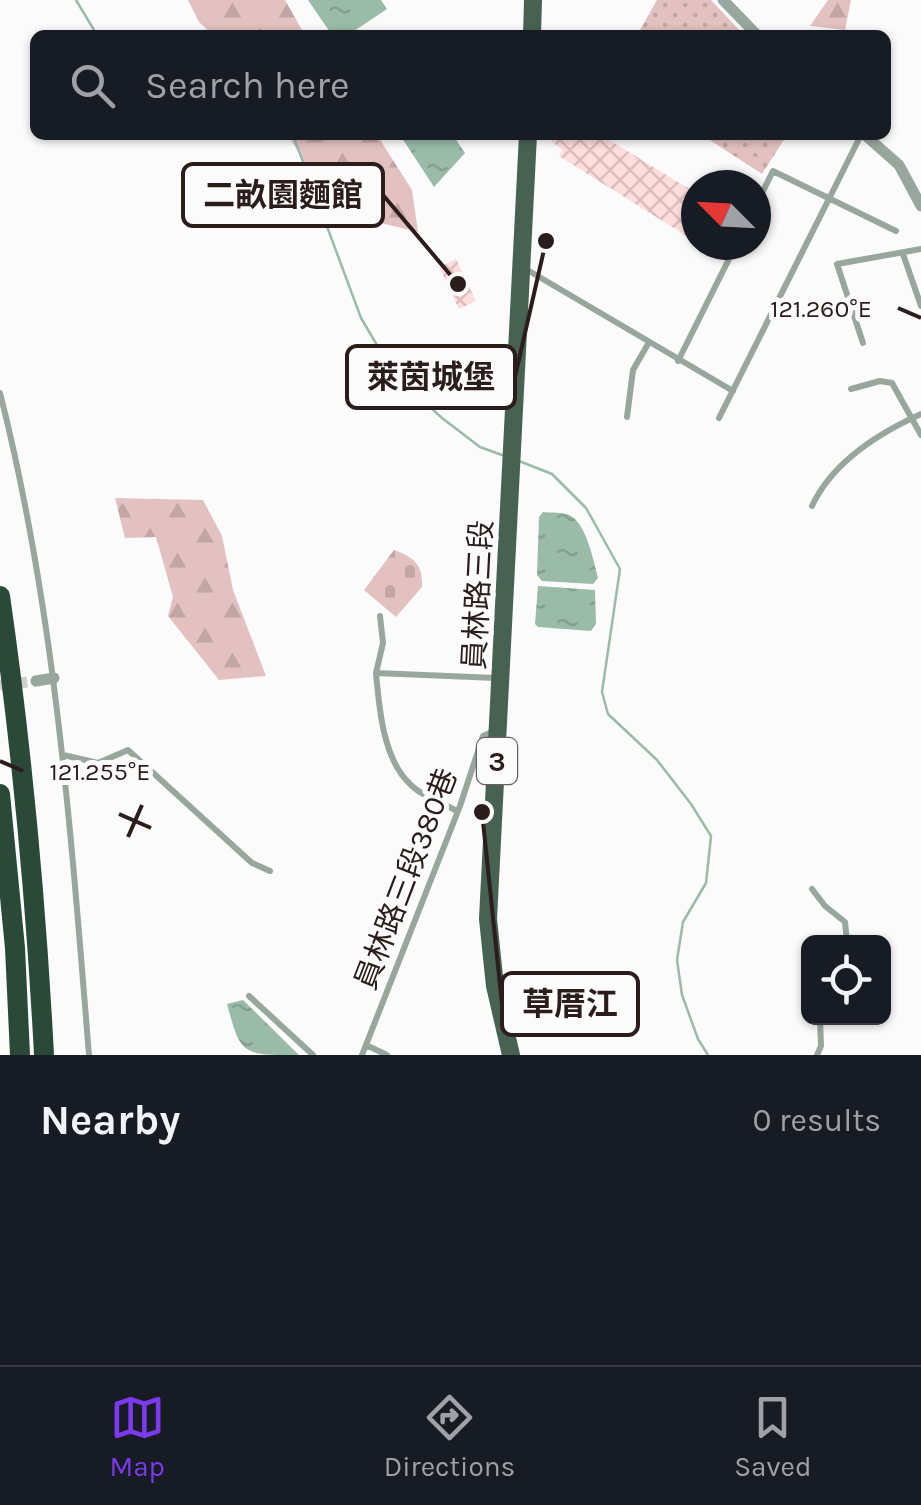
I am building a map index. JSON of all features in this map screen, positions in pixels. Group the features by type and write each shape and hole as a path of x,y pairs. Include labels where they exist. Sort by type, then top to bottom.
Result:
{"highway":[{"path":"0,596 23,770 44,1055"},
{"path":"0,794 15,948 20,1055"}],"main road":[{"path":"532,30 533,0"},
{"name":"員林路三段","path":"511,1055 495,986 488,919 528,140"}],"street":[{"path":"723,0 752,30"},
{"path":"869,140 900,165 921,206"},
{"path":"36,680 54,678"}],"lane":[{"path":"719,418 860,140"},
{"path":"771,176 774,170 896,231"},
{"path":"863,344 836,264 921,248"},
{"path":"903,254 921,306"},
{"path":"678,361 728,260"},
{"path":"522,268 733,392"},
{"path":"627,418 633,370 648,344"},
{"path":"850,389 892,383 921,435"},
{"path":"0,394 54,678 89,1055"},
{"path":"812,506 822,485 844,462 921,414"},
{"path":"380,616 382,642 376,673 379,706 399,769 410,786 458,812"},
{"path":"376,673 502,679"},
{"name":"員林路三段380巷","path":"362,1055 458,812 483,736 500,728"},
{"path":"63,755 98,763 128,750 252,863 270,870"},
{"path":"812,889 845,922 847,935"},
{"path":"249,996 313,1055"},
{"path":"818,1055 820,1025"},
{"path":"366,1045 387,1055"}],"green space":[{"path":"188,0 285,0 302,30 208,30"},
{"path":"657,0 711,0 739,30 640,30"},
{"path":"828,0 851,0 845,30 810,26"},
{"path":"291,140 380,140 412,190 418,232 335,212"},
{"path":"710,140 784,140 765,170 756,170"},
{"path":"115,498 203,500 222,536 233,590 266,676 219,680 168,616 173,597 156,537 125,538"},
{"path":"394,550 416,563 422,579 422,587 396,617 364,590"}],"water":[{"path":"308,0 381,0 387,9 356,30 329,30"},
{"path":"403,140 456,140 465,153 434,187"},
{"path":"543,512 566,514 580,526 598,578 593,584 542,581 537,575 539,517"},
{"path":"538,586 595,590 596,624 591,631 538,627"},
{"path":"243,1000 299,1055 247,1049 236,1033 227,1004"}],"building":[{"path":"551,140 609,140 681,184 681,233 559,156 563,150"},
{"path":"456,259 476,301 459,309 439,267"}],"waterway":[{"path":"76,0 94,30"},
{"path":"295,140 361,318 394,374 480,447 502,455"},
{"path":"519,461 552,474 586,508 620,569 602,692 608,714 657,760 711,836 706,883 683,922 677,960 682,995 708,1055"}],"tunnel":[{"path":"0,685 36,681"}],"place":[{"name":"萊茵城堡","path":"546,241"},
{"name":"二畝園麵館","path":"458,284"},
{"name":"草厝江","path":"482,812"}]}
